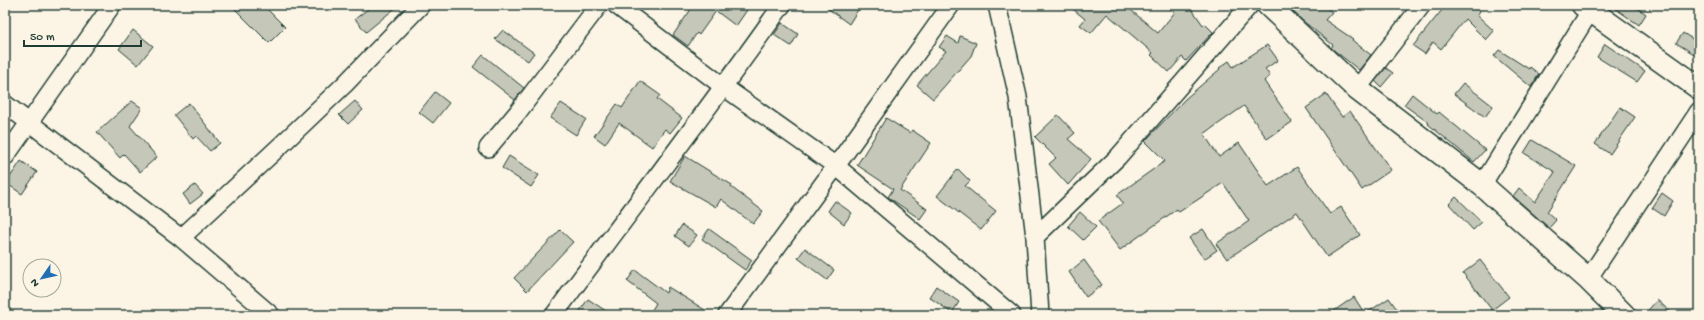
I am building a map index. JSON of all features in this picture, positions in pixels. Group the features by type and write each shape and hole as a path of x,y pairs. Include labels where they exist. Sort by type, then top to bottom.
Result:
{"main road":[{"path":"1268,5 1357,89 1482,185 1588,279 1624,315"},
{"path":"1589,7 1699,88"}],"street":[{"path":"5,157 112,5"},
{"path":"181,238 323,105 421,5"},
{"path":"488,148 518,112 599,5"},
{"path":"616,5 724,87 836,166 1006,313"},
{"path":"554,315 623,220 724,87 782,5"},
{"path":"727,315 951,5"},
{"path":"997,5 1018,97 1035,237 1040,315"},
{"path":"1035,237 1118,156 1250,5"},
{"path":"1357,89 1422,5"},
{"path":"1482,185 1589,7"},
{"path":"5,104 181,238 271,315"},
{"path":"1588,279 1699,111"}],"building":[{"path":"231,5 263,5 285,27 269,43"},
{"path":"373,5 399,5 366,32 355,19"},
{"path":"694,5 741,5 747,10 736,26 716,11 699,35 697,33 688,46 673,35"},
{"path":"823,5 861,5 849,24"},
{"path":"1068,5 1125,5 1158,33 1175,12 1165,5 1189,5 1203,25 1205,24 1213,32 1186,61 1182,57 1169,72 1151,55 1153,53 1107,14 1091,33 1080,25 1085,19"},
{"path":"1286,5 1323,5 1332,12 1325,20 1353,39 1352,40 1371,55 1359,70 1331,48 1333,45"},
{"path":"1446,5 1476,5 1475,7 1480,11 1477,15 1494,31 1486,40 1465,19 1441,49 1433,42 1425,54 1413,46"},
{"path":"1610,5 1633,5 1646,14 1639,25"},
{"path":"782,23 798,34 791,46 774,35"},
{"path":"133,30 153,46 138,65 119,49"},
{"path":"503,30 534,53 528,61 495,39"},
{"path":"1683,33 1699,43 1699,57 1676,43"},
{"path":"947,36 958,43 960,36 976,43 971,56 933,99 917,85 946,51 939,47"},
{"path":"1605,44 1645,71 1637,82 1597,57"},
{"path":"1267,45 1278,60 1265,69 1270,76 1264,81 1292,122 1267,139 1244,106 1204,134 1219,157 1239,143 1268,186 1297,167 1330,214 1341,207 1360,235 1327,257 1297,212 1227,259 1216,244 1249,221 1223,183 1179,212 1177,209 1120,250 1098,221 1123,203 1117,195 1165,161 1145,141 1185,99 1220,69 1219,68 1229,61 1233,67"},
{"path":"1499,50 1529,69 1530,67 1539,74 1531,87 1494,56"},
{"path":"483,55 524,88 515,100 473,67"},
{"path":"1386,68 1393,73 1381,87 1375,81"},
{"path":"640,81 660,95 657,99 682,118 670,133 665,129 652,147 619,123 605,144 594,136 617,104 622,108"},
{"path":"1463,83 1493,106 1485,117 1454,94"},
{"path":"435,92 449,103 433,123 419,112"},
{"path":"1326,94 1342,117 1350,111 1391,170 1362,190 1306,108"},
{"path":"1412,94 1437,114 1439,112 1485,150 1474,162 1428,124 1429,123 1404,105"},
{"path":"132,101 142,108 130,126 157,157 140,172 124,154 120,158 97,132"},
{"path":"355,101 363,110 348,124 339,115"},
{"path":"189,103 220,143 210,151 196,136 193,139 174,115"},
{"path":"561,103 586,119 576,135 550,118"},
{"path":"1620,107 1635,117 1610,154 1595,144"},
{"path":"1058,115 1075,133 1068,139 1091,159 1068,185 1049,164 1056,158 1035,137"},
{"path":"886,118 910,133 912,130 931,143 900,190 927,209 920,219 888,197 893,189 857,165"},
{"path":"1532,140 1576,166 1547,212 1556,220 1549,228 1513,196 1519,188 1535,202 1555,172 1524,153"},
{"path":"509,156 539,175 531,187 502,168"},
{"path":"685,156 732,185 731,187 763,211 753,224 721,199 716,207 670,181"},
{"path":"21,161 37,172 22,194 6,183"},
{"path":"958,169 970,181 965,186 996,211 981,230 937,196"},
{"path":"195,185 203,194 190,204 183,194"},
{"path":"1662,193 1673,201 1664,216 1652,208"},
{"path":"1456,197 1482,222 1473,230 1449,204"},
{"path":"835,201 852,213 844,224 828,211"},
{"path":"1080,212 1096,227 1083,240 1068,226"},
{"path":"682,225 697,235 689,246 675,236"},
{"path":"709,229 752,260 745,270 702,239"},
{"path":"1203,229 1217,250 1204,259 1189,238"},
{"path":"560,230 573,242 527,291 514,278"},
{"path":"805,248 834,270 827,280 798,258"},
{"path":"1084,260 1102,285 1086,297 1069,272"},
{"path":"1480,260 1509,297 1492,310 1463,273"},
{"path":"635,270 666,293 668,287 713,315 649,315 656,303 627,281"},
{"path":"936,286 959,302 952,313 929,297"},
{"path":"1354,297 1365,314 1389,298 1401,315 1328,315"},
{"path":"588,299 612,315 577,315"},
{"path":"1657,300 1674,315 1644,315"}]}
